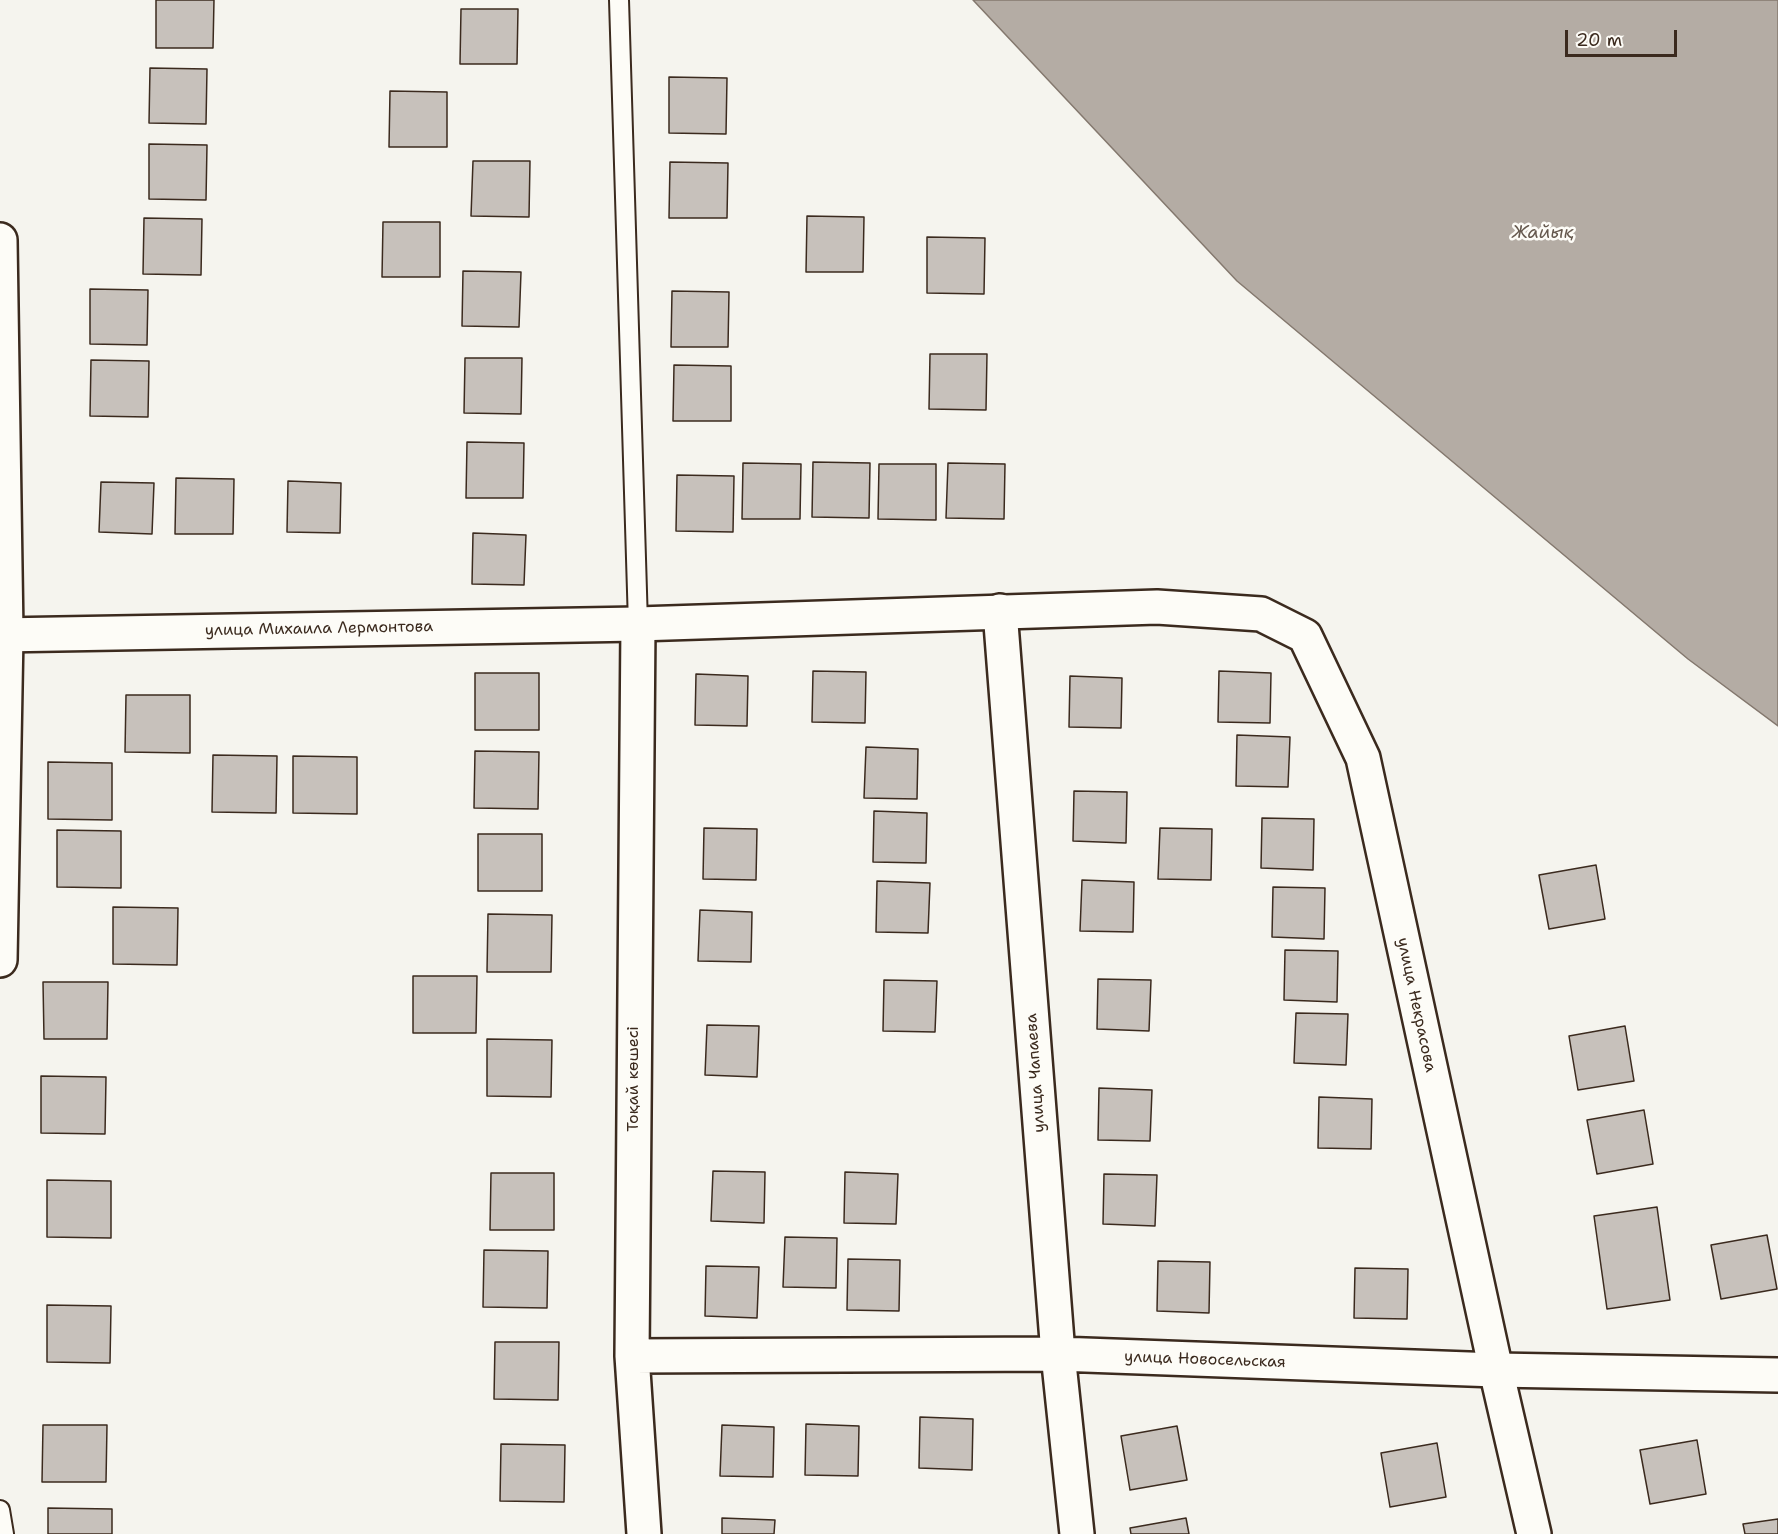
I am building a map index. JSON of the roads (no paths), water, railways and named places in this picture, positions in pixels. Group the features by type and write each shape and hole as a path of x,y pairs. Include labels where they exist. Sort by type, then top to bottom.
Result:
{"street":[{"path":"0,240 3,634 0,960"},
{"name":"улица Некрасова","path":"1000,611 1157,607 1262,614 1305,636 1363,758 1496,1370 1534,1534"},
{"name":"улица Михаила Лермонтова","path":"3,634 638,624 1000,611"},
{"name":"улица Чапаева","path":"1000,611 1058,1354 1077,1534"},
{"name":"Тоқай көшесі","path":"638,624 632,1356 644,1534"},
{"name":"улица Новосельская","path":"632,1356 1058,1354 1496,1370 1778,1375"}],"lane":[{"path":"619,0 638,624"},
{"path":"0,1510 4,1534"}],"water":[{"name":"Жайық","path":"973,0 1778,0 1778,726 1688,659 1237,281"}]}
